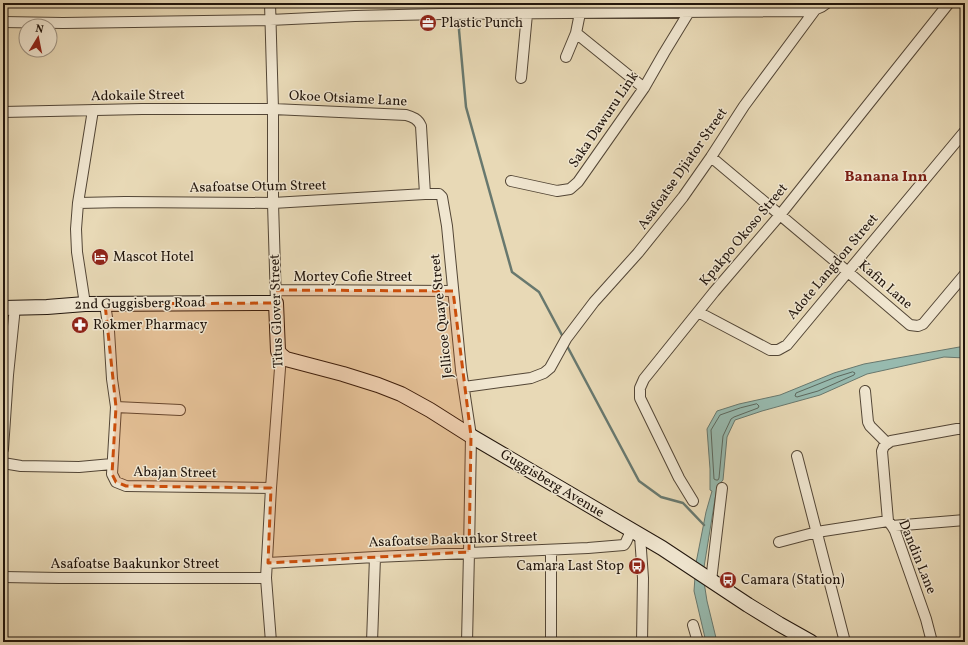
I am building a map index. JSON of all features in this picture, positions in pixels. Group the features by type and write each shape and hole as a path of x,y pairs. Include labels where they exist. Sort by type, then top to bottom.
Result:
{"main road":[{"name":"2nd Guggisberg Road","path":"9,308 276,296"},
{"name":"Titus Glover Street","path":"276,296 278,351 281,355"},
{"name":"Guggisberg Avenue","path":"281,355 286,359 343,374 388,388 401,394 662,548 760,612 811,642"}],"street":[{"name":"Titus Glover Street","path":"270,3 276,296"},
{"path":"3,22 63,23 270,20 355,16 528,14 548,8 580,13 607,8 689,12 711,7 805,11 816,10 828,3"},
{"name":"Kpakpo Okoso Street","path":"693,501 679,478 640,398 640,388 644,379 698,312 780,215 949,3"},
{"name":"Asafoatse Djiator Street","path":"464,387 531,378 544,373 550,368 566,339 594,302 655,233 683,197 744,106 816,10"},
{"name":"Saka Dawuru Link","path":"511,181 557,191 570,189 578,182 644,88 689,12"},
{"path":"566,57 576,33 580,13"},
{"path":"521,78 528,14"},
{"path":"576,33 644,88"},
{"name":"Adokaile Street","path":"3,112 273,109"},
{"name":"Okoe Otsiame Lane","path":"273,109 406,115 413,117 419,121 421,126 425,194"},
{"path":"85,304 76,240 78,203 93,110"},
{"name":"Adote Langdon Street","path":"698,312 770,350 778,350 787,345 965,131"},
{"name":"Kafin Lane","path":"711,157 910,325 918,326 923,324 965,274"},
{"name":"Asafoatse Otum Street","path":"78,203 273,203 439,194"},
{"name":"Jellicoe Quaye Street","path":"439,194 442,197 447,226 461,370 471,436 470,552 466,642"},
{"name":"Mortey Cofie Street","path":"276,296 453,291"},
{"name":"Abajan Street","path":"105,304 116,407 112,464 112,474 116,482 126,486 271,488"},
{"path":"3,449 8,375 9,308"},
{"name":"Titus Glover Street","path":"271,642 266,578 281,355"},
{"path":"865,391 868,422 870,426 887,443 957,429 965,429"},
{"path":"116,407 180,410"},
{"name":"Dandin Lane","path":"887,443 882,451 890,523 895,531 926,619 932,642"},
{"path":"797,456 845,642"},
{"path":"3,463 21,466 79,467 112,464"},
{"path":"708,578 722,488"},
{"path":"779,542 817,532 890,523 965,520"},
{"path":"636,533 643,578 642,642"},
{"name":"Asafoatse Baakunkor Street","path":"268,563 375,556 552,550 624,545 636,533"},
{"path":"550,642 552,550"},
{"path":"372,642 375,556"},
{"name":"Asafoatse Baakunkor Street","path":"3,577 266,578"},
{"path":"694,625 698,642"}],"highlighted area":[{"path":"276,290 453,291 471,436 469,552 268,563 271,488 126,486 116,482 112,474 116,407 105,304 276,303"}],"water":[{"path":"965,346 965,358 944,357 867,374 820,395 735,420 727,437 723,480 717,487 704,567 704,582 707,601 717,642 706,642 694,591 696,563 706,512 712,491 710,490 707,429 717,411 739,404 780,395 834,373 864,364"}],"waterway":[{"path":"462,12 463,3"},
{"path":"461,17 459,30 466,107 512,272 539,292 563,337"},
{"path":"566,344 639,481 661,497 683,503 704,525"}],"place":[{"name":"Plastic Punch","path":"428,23"},
{"name":"Mascot Hotel","path":"100,257"},
{"name":"Rokmer Pharmacy","path":"80,325"},
{"name":"Camara Last Stop","path":"637,566"},
{"name":"Camara (Station)","path":"728,580"}],"district":[{"name":"Banana Inn","path":"886,177"}]}
